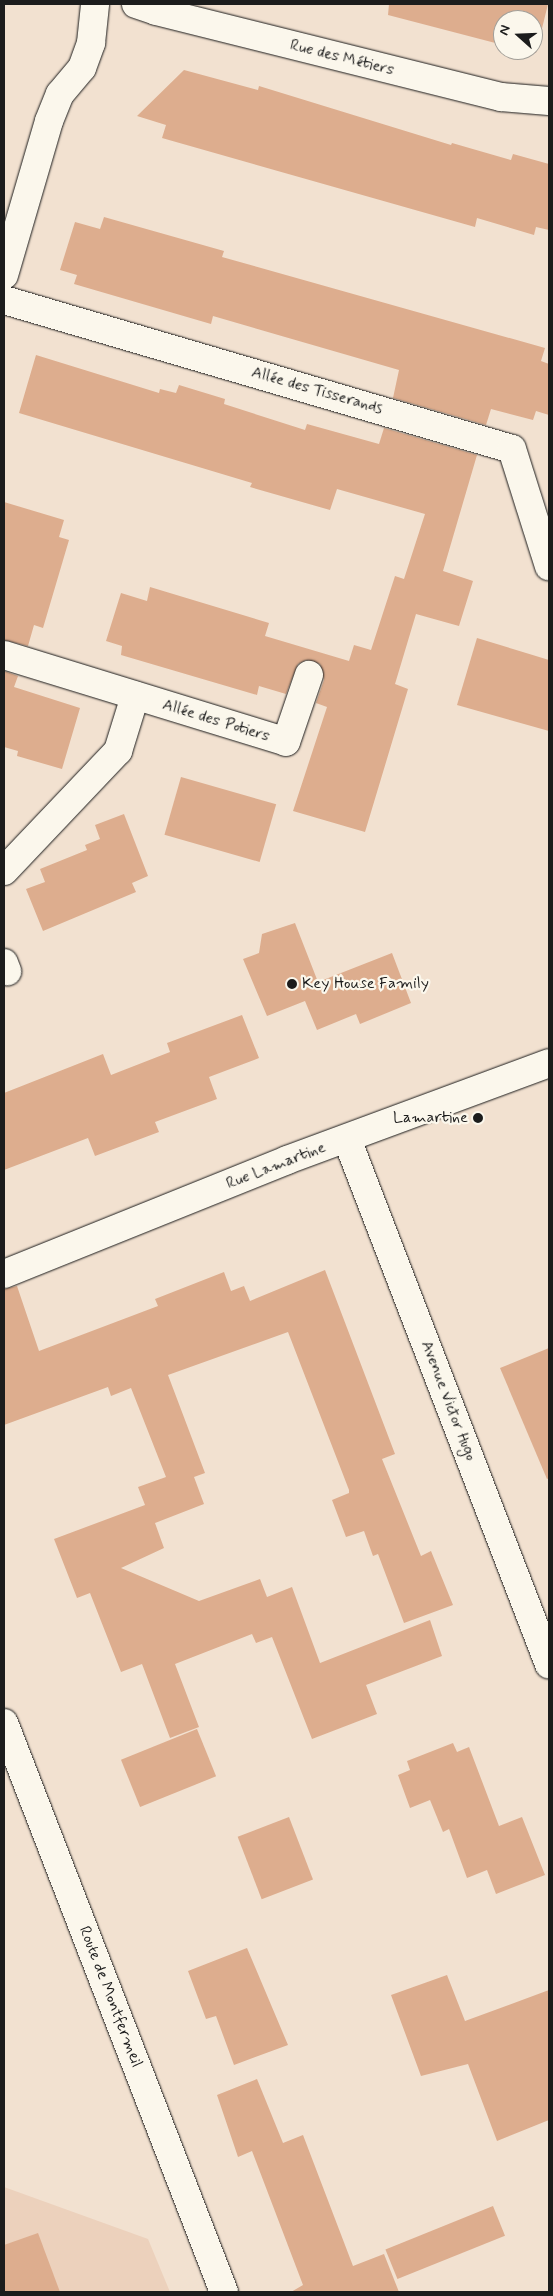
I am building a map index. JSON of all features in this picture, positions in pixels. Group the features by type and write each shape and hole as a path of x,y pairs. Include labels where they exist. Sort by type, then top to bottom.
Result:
{"street":[{"path":"4,275 49,121 60,94 82,68 90,43 95,4"},
{"name":"Rue des Métiers","path":"136,4 501,97 549,101"},
{"name":"Allée des Tisserands","path":"4,300 512,449 549,566"},
{"name":"Allée des Potiers","path":"4,655 286,742 309,675"},
{"path":"4,871 118,751 135,696"},
{"name":"Rue Lamartine","path":"4,1274 347,1139 549,1063"},
{"name":"Avenue Victor Hugo","path":"347,1139 549,1664"},
{"name":"Route de Montfermeil","path":"4,1723 220,2282"}],"shaded area":[{"path":"4,2187 148,2239 170,2292 4,2292"}],"building":[{"path":"389,4 548,4 543,24 543,10 493,10 493,42 388,15"},
{"path":"184,70 258,90 259,86 451,145 452,143 511,160 513,154 549,164 549,230 536,227 534,235 477,218 475,227 162,138 166,125 137,116"},
{"path":"104,217 224,251 222,257 545,348 541,361 549,364 549,415 536,411 533,420 491,409 486,425 393,398 399,370 213,316 211,324 74,284 77,275 60,270 75,222 100,229"},
{"path":"36,355 159,393 160,389 176,393 179,385 225,399 224,404 305,430 307,424 379,444 384,428 477,455 443,571 473,581 459,626 416,614 395,684 408,689 365,832 293,811 327,707 316,703 324,680 320,664 306,660 298,664 286,694 259,686 257,695 121,655 122,646 106,641 121,593 147,601 150,587 269,623 265,636 349,661 354,645 371,650 395,576 404,579 425,514 337,489 330,510 250,487 252,483 19,413"},
{"path":"4,502 64,520 59,537 69,540 43,628 34,625 28,646 4,640"},
{"path":"477,638 549,660 549,731 457,705"},
{"path":"4,671 18,676 14,687 80,708 62,769 17,756 18,751 4,747"},
{"path":"181,777 276,804 260,862 164,835"},
{"path":"124,814 148,876 132,883 136,892 43,931 26,889 45,882 40,869 87,850 85,845 100,839 95,825"},
{"path":"295,923 318,982 392,953 411,1003 360,1024 356,1014 317,1030 305,1001 267,1016 243,959 259,953 262,934"},
{"path":"242,1015 259,1058 209,1077 217,1099 155,1122 159,1132 95,1156 88,1138 4,1170 4,1093 103,1054 111,1075 170,1052 167,1043"},
{"path":"325,1270 395,1454 382,1459 421,1556 431,1551 453,1605 404,1623 378,1554 373,1556 364,1531 346,1537 332,1500 349,1493 349,1490 288,1332 168,1375 205,1473 194,1477 204,1504 155,1523 164,1548 121,1568 199,1601 260,1579 267,1597 292,1587 320,1663 430,1620 442,1656 366,1685 377,1714 312,1739 272,1637 256,1643 252,1634 175,1664 199,1727 170,1738 142,1664 121,1672 90,1593 77,1598 54,1539 145,1505 138,1487 166,1477 131,1388 111,1396 108,1387 4,1425 4,1289 17,1286 39,1351 158,1306 155,1299 224,1272 231,1291 244,1286 250,1301"},
{"path":"549,1348 549,1478 547,1479 500,1368"},
{"path":"197,1729 216,1776 140,1807 121,1760"},
{"path":"453,1743 457,1752 469,1747 499,1826 522,1817 545,1875 496,1894 487,1870 467,1878 449,1829 443,1832 430,1800 410,1808 398,1775 410,1770 407,1761"},
{"path":"289,1817 313,1880 262,1899 238,1837"},
{"path":"247,1948 288,2045 234,2065 216,2016 206,2019 188,1971"},
{"path":"447,1975 465,2021 549,1990 549,2120 497,2141 468,2064 421,2076 391,1995"},
{"path":"257,2079 283,2143 303,2135 353,2266 384,2254 399,2292 291,2292 303,2285 252,2151 238,2157 217,2095"},
{"path":"493,2206 505,2236 397,2279 385,2249"},
{"path":"38,2233 60,2292 4,2292 4,2245"}],"place":[{"name":"Key House Family","path":"292,984"},
{"name":"Lamartine","path":"478,1118"}]}
